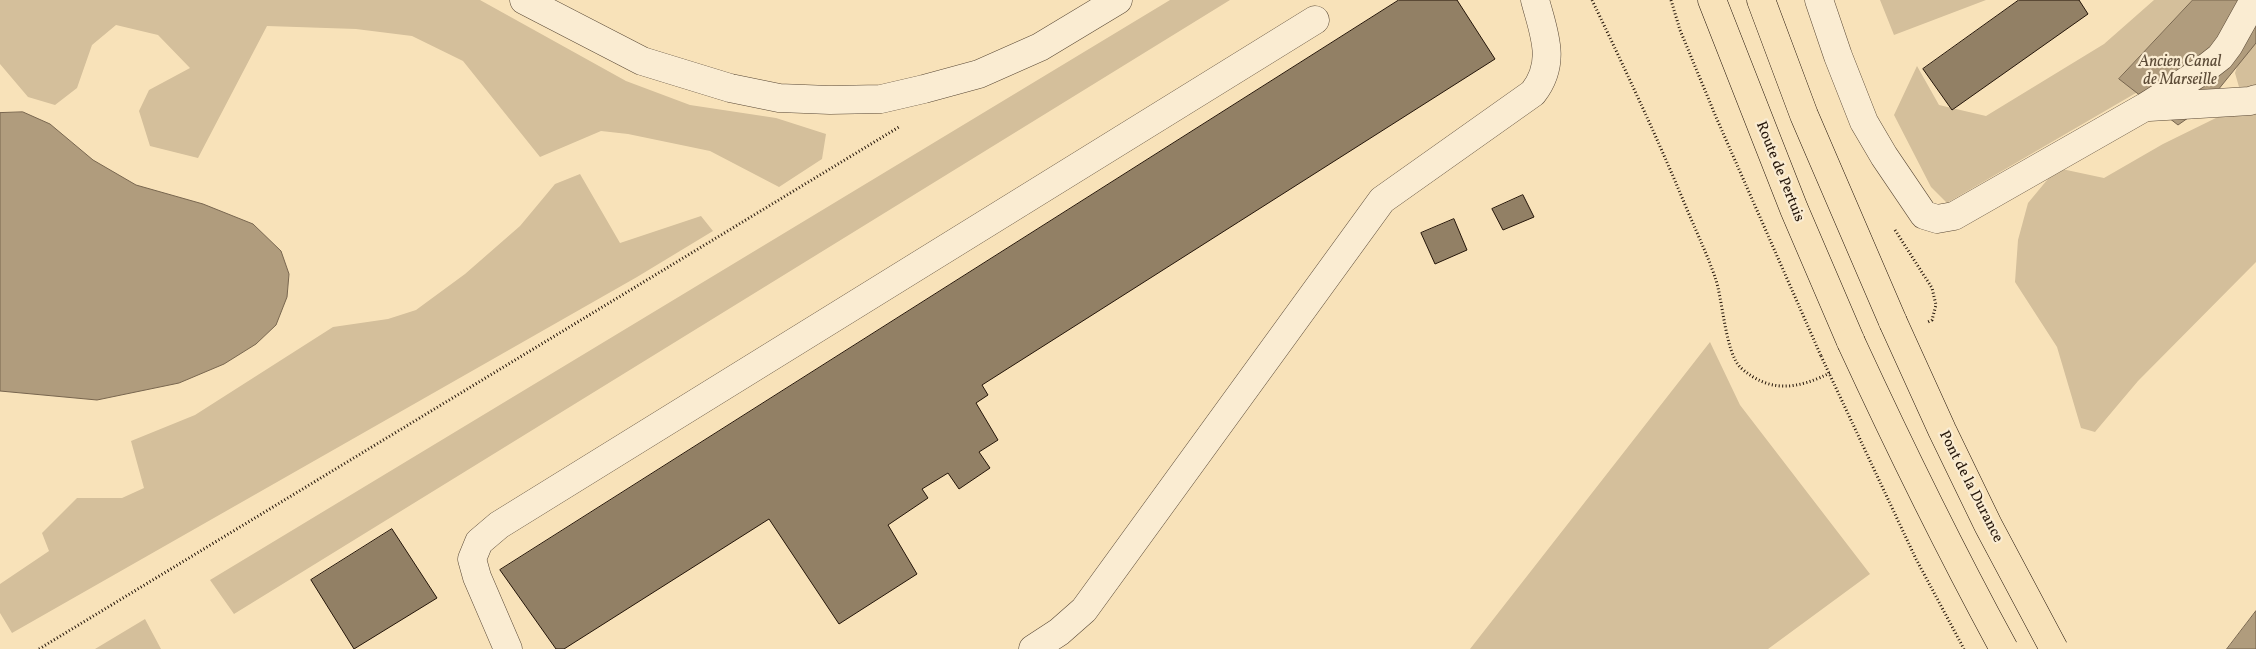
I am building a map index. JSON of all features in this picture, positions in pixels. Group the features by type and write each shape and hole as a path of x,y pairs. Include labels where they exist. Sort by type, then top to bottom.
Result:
{"main road":[{"name":"Route de Pertuis","path":"1712,0 1794,209 1851,342 1899,448 1950,549 2004,649"},
{"name":"Pont de la Durance","path":"1761,0 1804,115 1893,322 1988,525 2054,649"}],"street":[{"path":"524,0 642,61 730,88 779,98 830,100 881,99 979,74 1040,47 1103,4"},
{"path":"1033,649 1060,632 1084,610 1382,200 1533,93 1546,72 1547,44 1535,0"},
{"path":"1820,0 1838,56 1864,122 1905,189 1924,215 1936,219 1954,216 2145,107 2202,71 2220,56 2238,32 2254,0"},
{"path":"508,649 477,577 472,559 478,542 499,525 1315,20"},
{"path":"2145,107 2250,101 2256,99"}],"path":[{"path":"1671,0 1680,30 1716,117 1821,356 1916,559 1964,649"},
{"path":"39,649 898,129 924,89"}],"shaded area":[{"path":"0,0 480,0 626,81 690,105 776,118 826,134 822,159 779,187 710,151 628,134 601,131 540,157 463,61 412,36 356,29 267,26 198,158 150,146 139,111 149,90 190,68 158,35 116,25 92,45 77,88 55,105 28,97 0,64"},
{"path":"1170,0 1230,0 234,614 210,580"},
{"path":"1880,0 1986,0 1894,35"},
{"path":"2154,0 2231,0 2184,65 1947,203 1931,187 1894,115 1917,66 1939,105 1986,116 2104,44"},
{"path":"2256,25 2256,262 2138,381 2095,432 2081,428 2057,347 2015,282 2018,240 2028,203 2057,168 2104,178 2163,144 2222,115 2239,87 2235,73 2244,45"},
{"path":"580,174 620,243 701,216 713,231 637,277 12,633 0,613 0,584 49,551 42,533 77,498 122,498 144,488 131,441 195,415 333,327 388,319 416,310 465,274 520,226 555,184"},
{"path":"1710,342 1740,405 1870,574 1768,649 1470,649"},
{"path":"145,619 161,649 95,649"}],"water":[{"name":"Ancien Canal de Marseille","path":"2193,0 2256,0 2256,43 2205,106 2178,125 2119,79"},
{"path":"23,112 50,124 93,160 136,185 203,204 253,224 281,251 289,274 287,297 276,325 256,344 224,364 179,383 97,400 0,391 0,113"},
{"path":"2256,611 2256,649 2227,649"}],"building":[{"path":"1399,0 1457,0 1495,59 982,385 988,395 976,403 998,440 979,452 990,468 959,489 948,473 922,489 928,498 888,525 917,574 839,624 769,519 564,649 556,649 500,570"},
{"path":"2019,0 2079,0 2088,14 1952,110 1923,69"},
{"path":"1523,195 1534,217 1503,230 1492,209"},
{"path":"1454,219 1467,250 1435,264 1421,233"},
{"path":"392,529 437,598 354,649 311,580"}]}
